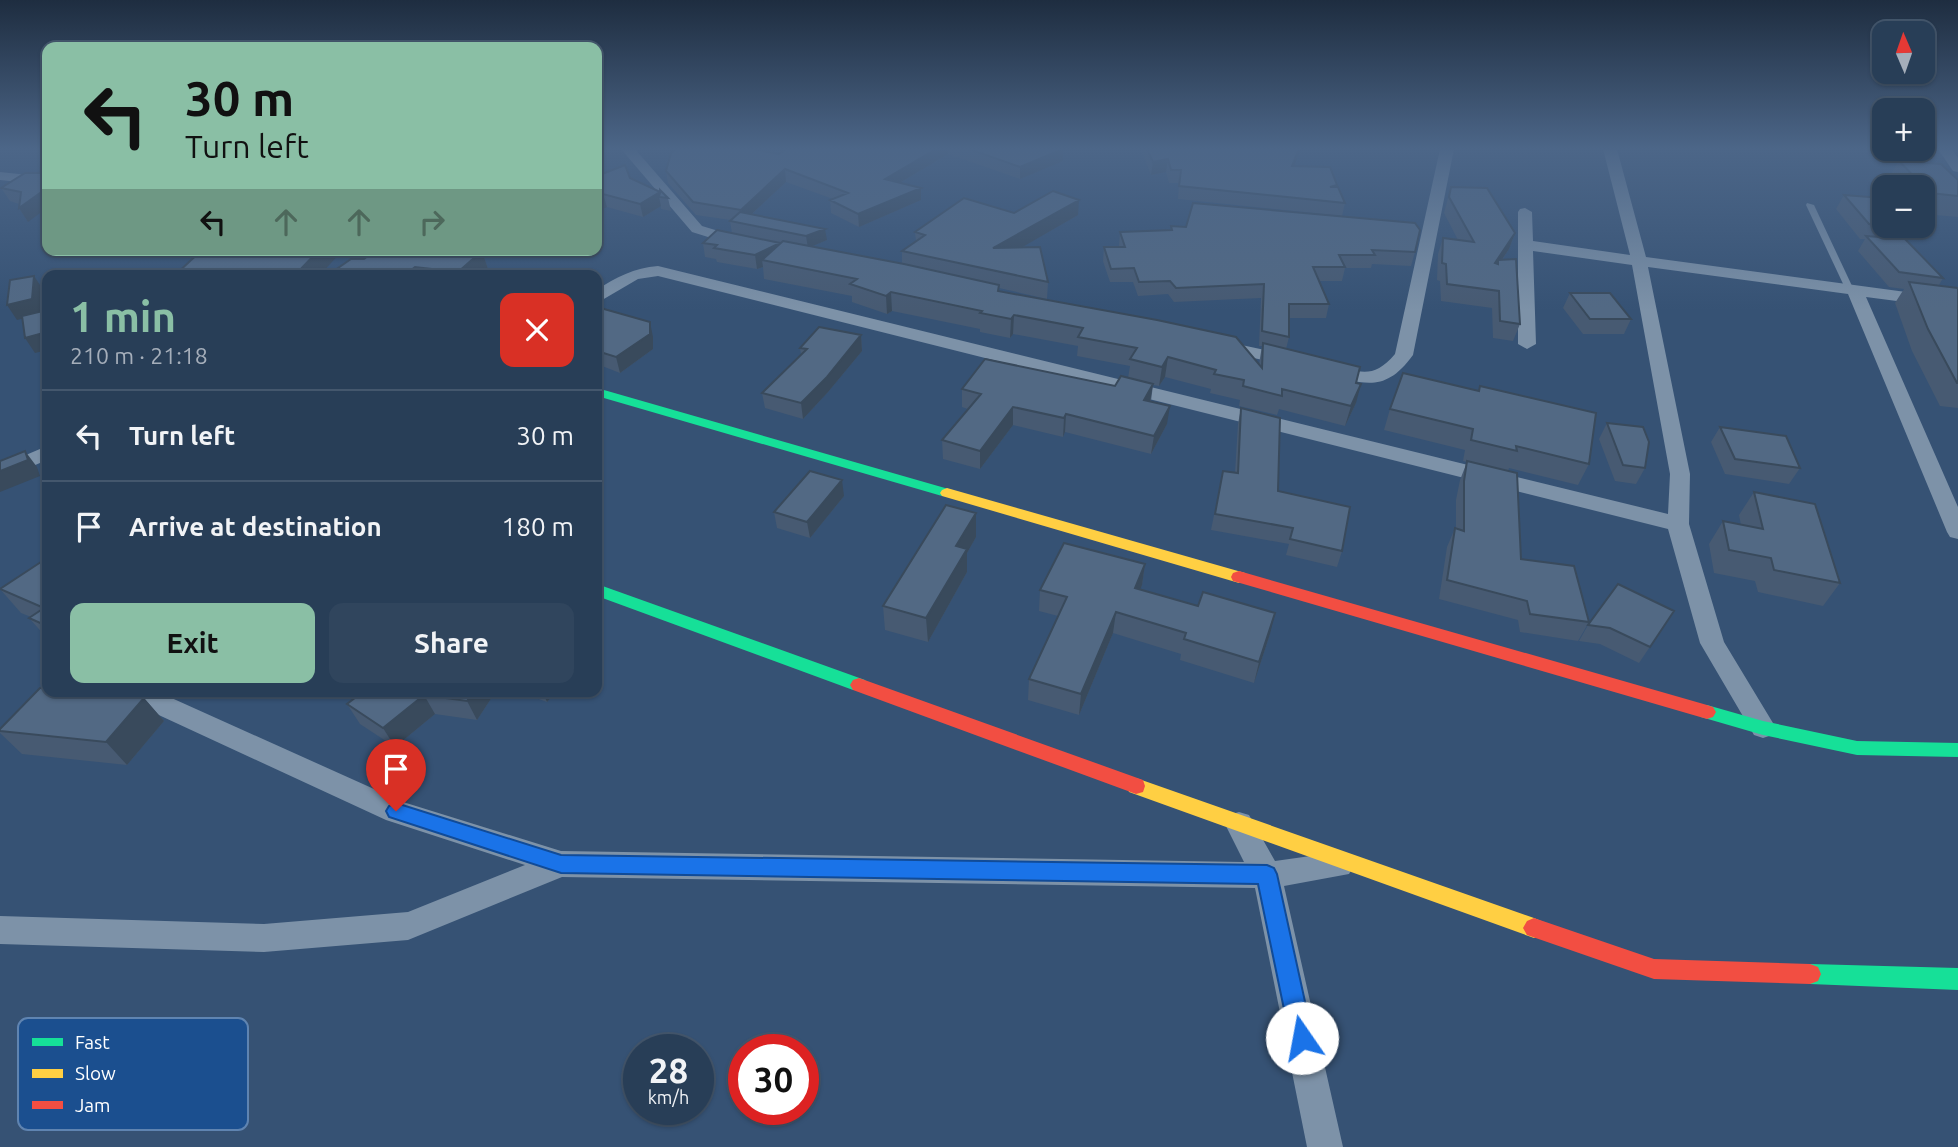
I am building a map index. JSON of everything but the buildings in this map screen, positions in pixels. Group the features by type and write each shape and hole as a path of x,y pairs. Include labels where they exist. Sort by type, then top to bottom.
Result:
{"street":[{"path":"674,203 697,229 751,244"},
{"path":"1200,341 1361,377 1377,377 1389,373 1404,355 1421,230 1430,203"},
{"path":"1624,203 1639,261 1680,474 1678,524 1712,643 1763,729"},
{"path":"1525,212 1527,344"},
{"path":"1525,244 1958,304"},
{"path":"602,294 628,275 642,271 658,271 1678,524"},
{"path":"1851,289 1958,532"},
{"path":"602,394 1763,729 1857,748 1958,750"},
{"path":"0,474 42,454"},
{"path":"602,592 1347,863 1654,969 1958,979"},
{"path":"144,697 396,811 561,864 1267,874 1347,863"},
{"path":"1239,824 1267,874 1325,1147"},
{"path":"0,930 264,938 408,926 561,864"}],"lane":[{"path":"1810,205 1851,289"}],"traffic: fast":[{"path":"602,393 947,493"},
{"path":"602,592 859,685"},
{"path":"1707,712 1763,728 1857,748 1958,750"},
{"path":"1810,974 1958,979"}],"traffic: slow":[{"path":"947,493 1239,577"},
{"path":"1136,786 1534,928"}],"traffic: jam":[{"path":"1239,577 1707,712"},
{"path":"859,685 1136,786"},
{"path":"1534,928 1654,969 1810,974"}],"route":[{"path":"396,811 561,864 1267,874 1302,1038"}]}
